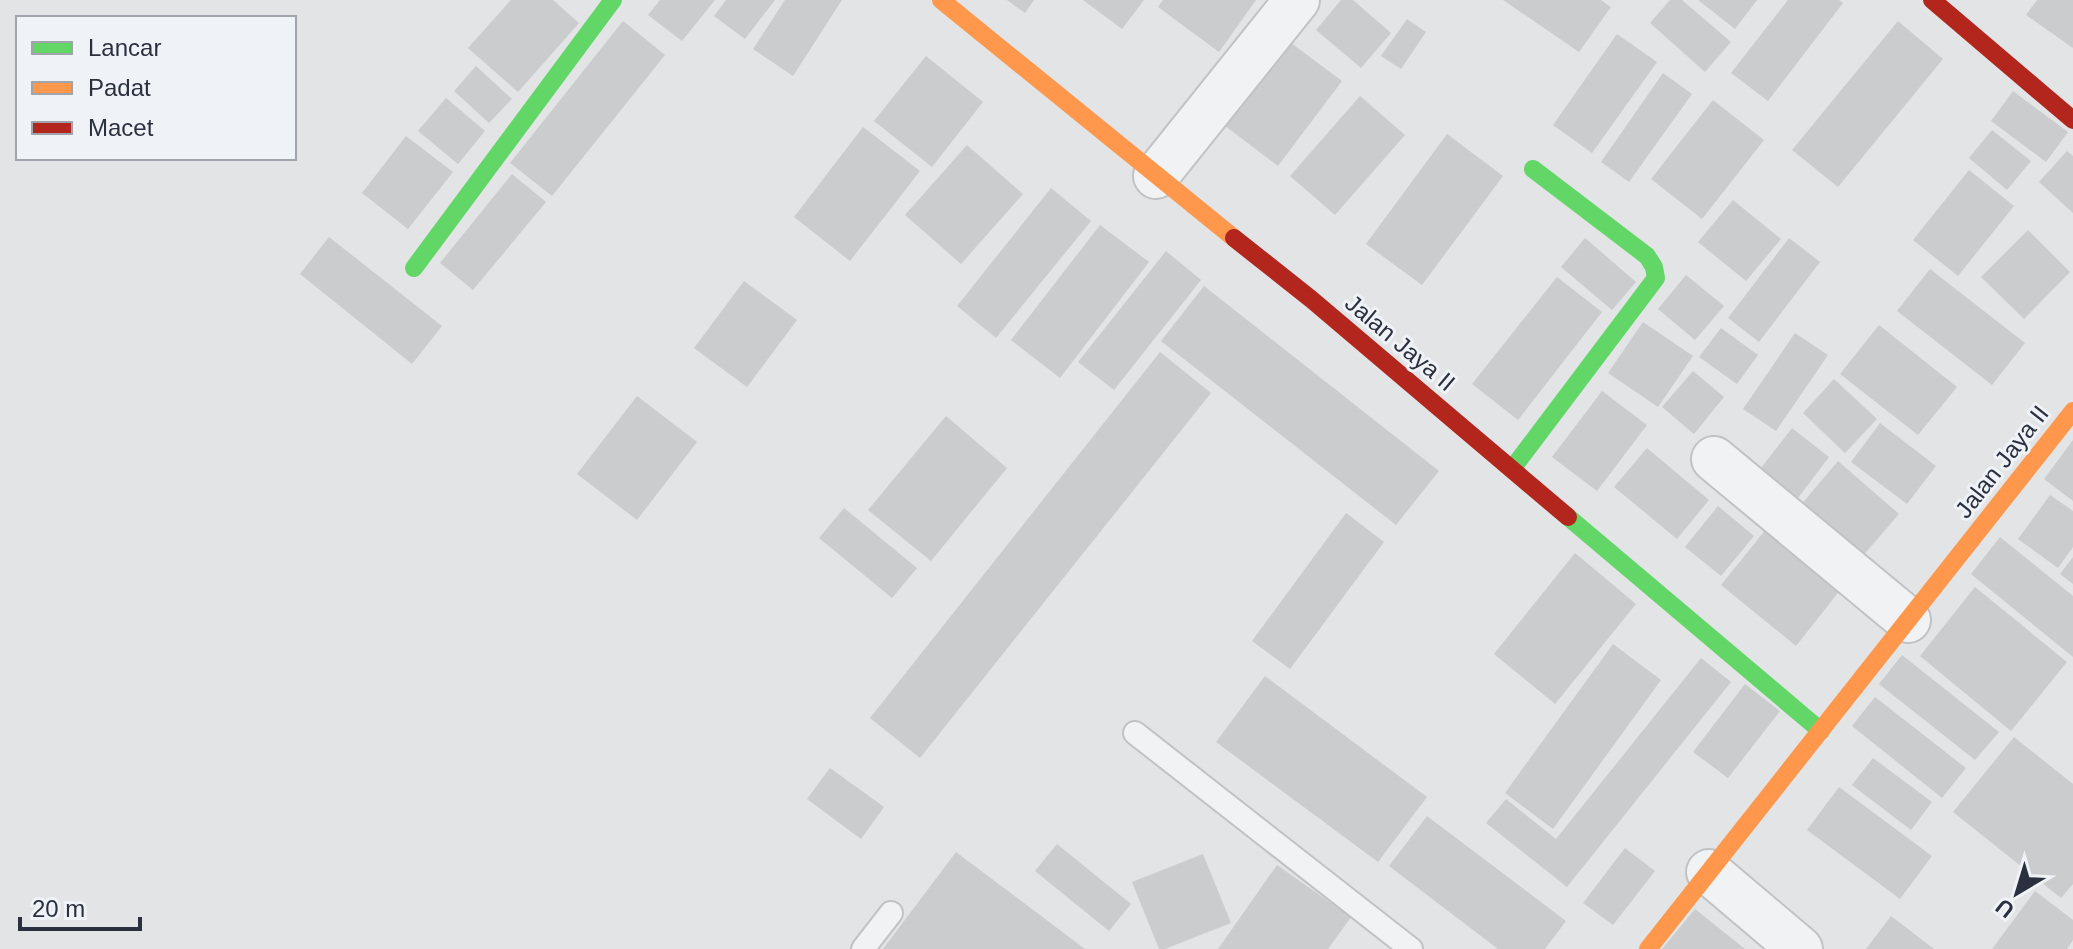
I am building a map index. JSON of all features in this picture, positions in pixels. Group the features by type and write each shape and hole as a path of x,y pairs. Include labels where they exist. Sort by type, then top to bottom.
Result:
{"street":[{"path":"414,268 613,0"},
{"name":"Jalan Jaya II","path":"941,0 1311,299 1821,731"},
{"path":"1156,176 1297,0"},
{"path":"1932,0 2073,120"},
{"path":"1512,469 1656,278 1647,256 1533,169"},
{"name":"Jalan Jaya II","path":"1648,949 2073,411"},
{"path":"1714,459 1908,620"},
{"path":"1709,872 1800,949"}],"lane":[{"path":"1135,733 1411,949"},
{"path":"863,949 891,913"}],"building":[{"path":"511,0 553,0 579,23 518,92 468,48"},
{"path":"660,0 715,0 682,41 648,15"},
{"path":"726,0 775,0 745,39 714,16"},
{"path":"785,0 842,0 793,76 753,49"},
{"path":"1007,0 1034,0 1025,13"},
{"path":"1083,0 1144,0 1122,29"},
{"path":"1163,0 1256,0 1219,52 1158,7"},
{"path":"1341,0 1353,0 1391,33 1361,68 1316,30"},
{"path":"1503,0 1601,0 1611,7 1579,52"},
{"path":"1670,0 1682,0 1731,42 1705,72 1650,23"},
{"path":"1698,0 1757,0 1735,29"},
{"path":"1788,0 1839,0 1843,3 1768,101 1731,73"},
{"path":"2037,0 2073,0 2073,48 2026,15"},
{"path":"1407,19 1426,32 1401,69 1381,56"},
{"path":"623,21 665,55 552,196 510,163"},
{"path":"1898,21 1943,59 1838,187 1792,150"},
{"path":"1279,34 1342,81 1278,166 1216,119"},
{"path":"1617,34 1657,62 1592,153 1553,125"},
{"path":"926,56 983,102 932,167 874,121"},
{"path":"476,66 512,99 489,123 454,91"},
{"path":"1663,73 1692,94 1629,182 1601,162"},
{"path":"2013,91 2068,132 2046,162 1991,121"},
{"path":"1360,96 1405,135 1335,215 1290,176"},
{"path":"446,98 485,131 458,164 418,131"},
{"path":"1713,100 1764,140 1702,219 1651,179"},
{"path":"863,127 920,171 850,261 794,217"},
{"path":"1992,130 2031,161 2007,190 1969,158"},
{"path":"1447,134 1503,176 1422,285 1366,244"},
{"path":"406,136 453,172 408,229 362,193"},
{"path":"967,145 1023,194 961,264 905,215"},
{"path":"2067,151 2073,156 2073,213 2039,182"},
{"path":"1969,170 2014,206 1958,276 1913,240"},
{"path":"512,174 546,202 473,290 440,263"},
{"path":"1051,188 1091,221 996,338 957,306"},
{"path":"1733,200 1781,239 1746,281 1698,242"},
{"path":"1100,225 1149,262 1060,378 1011,340"},
{"path":"2028,230 2070,272 2024,319 1981,277"},
{"path":"329,237 442,326 412,364 300,274"},
{"path":"1585,238 1636,282 1612,310 1561,267"},
{"path":"1789,238 1820,262 1759,342 1728,318"},
{"path":"1166,251 1201,280 1114,390 1078,362"},
{"path":"1930,269 2025,343 1992,385 1897,311"},
{"path":"1686,275 1724,306 1695,340 1658,309"},
{"path":"1557,277 1602,312 1518,420 1472,384"},
{"path":"744,281 797,320 747,387 694,348"},
{"path":"1204,286 1439,471 1396,525 1161,341"},
{"path":"1643,322 1693,356 1658,407 1608,373"},
{"path":"1879,325 1957,387 1918,435 1840,374"},
{"path":"1721,328 1758,355 1737,384 1699,357"},
{"path":"1795,333 1828,355 1776,431 1743,409"},
{"path":"1160,352 1211,393 920,758 870,718"},
{"path":"1693,371 1724,397 1694,434 1662,407"},
{"path":"1834,379 1877,419 1845,453 1803,413"},
{"path":"1602,391 1647,425 1597,491 1552,457"},
{"path":"637,396 697,442 637,520 577,474"},
{"path":"946,416 1007,468 931,561 868,510"},
{"path":"1880,423 1936,466 1907,504 1851,462"},
{"path":"1792,428 1829,457 1795,502 1757,473"},
{"path":"2073,440 2073,501 2044,479"},
{"path":"1647,448 1709,500 1677,539 1614,487"},
{"path":"1838,461 1899,514 1861,558 1800,506"},
{"path":"2050,495 2073,511 2073,547 2058,568 2018,539"},
{"path":"1718,506 1754,536 1721,576 1685,547"},
{"path":"844,508 917,568 892,598 819,538"},
{"path":"1346,513 1384,542 1290,669 1252,641"},
{"path":"1771,523 1845,584 1796,646 1721,585"},
{"path":"2000,537 2073,596 2073,657 1971,574"},
{"path":"1575,553 1636,604 1555,704 1494,654"},
{"path":"2073,557 2073,584 2060,574"},
{"path":"1975,587 2067,662 2011,731 1920,656"},
{"path":"1613,644 1661,680 1553,829 1505,793"},
{"path":"1902,655 1999,732 1975,760 1879,684"},
{"path":"1701,658 1731,682 1567,887 1486,823 1506,799 1556,839"},
{"path":"1265,676 1427,797 1378,862 1216,742"},
{"path":"1745,684 1780,711 1728,778 1693,752"},
{"path":"1875,697 1966,768 1942,798 1852,726"},
{"path":"2014,737 2073,784 2073,884 2061,898 1953,812"},
{"path":"1873,758 1932,802 1911,830 1852,785"},
{"path":"830,768 884,807 861,839 807,799"},
{"path":"1839,787 1932,856 1900,899 1807,830"},
{"path":"1427,816 1566,921 1545,949 1498,949 1389,866"},
{"path":"1057,844 1131,904 1109,931 1035,871"},
{"path":"1625,848 1655,871 1613,925 1583,903"},
{"path":"956,852 1085,949 883,949"},
{"path":"1203,854 1231,923 1159,949 1132,882"},
{"path":"1277,865 1351,917 1328,949 1218,949"},
{"path":"2035,891 2073,920 2073,940 2067,949 1992,949"},
{"path":"1695,909 1745,949 1662,949"},
{"path":"1891,916 1934,949 1866,949"}],"traffic: fast":[{"path":"414,268 613,0"},
{"path":"1512,469 1656,278 1647,256 1533,169"},
{"path":"1568,517 1821,731"}],"traffic: slow":[{"path":"941,0 1234,238"},
{"path":"1648,949 2073,411"}],"traffic: jam":[{"path":"1932,0 2073,120"},
{"path":"1234,238 1311,299 1568,517"}]}
